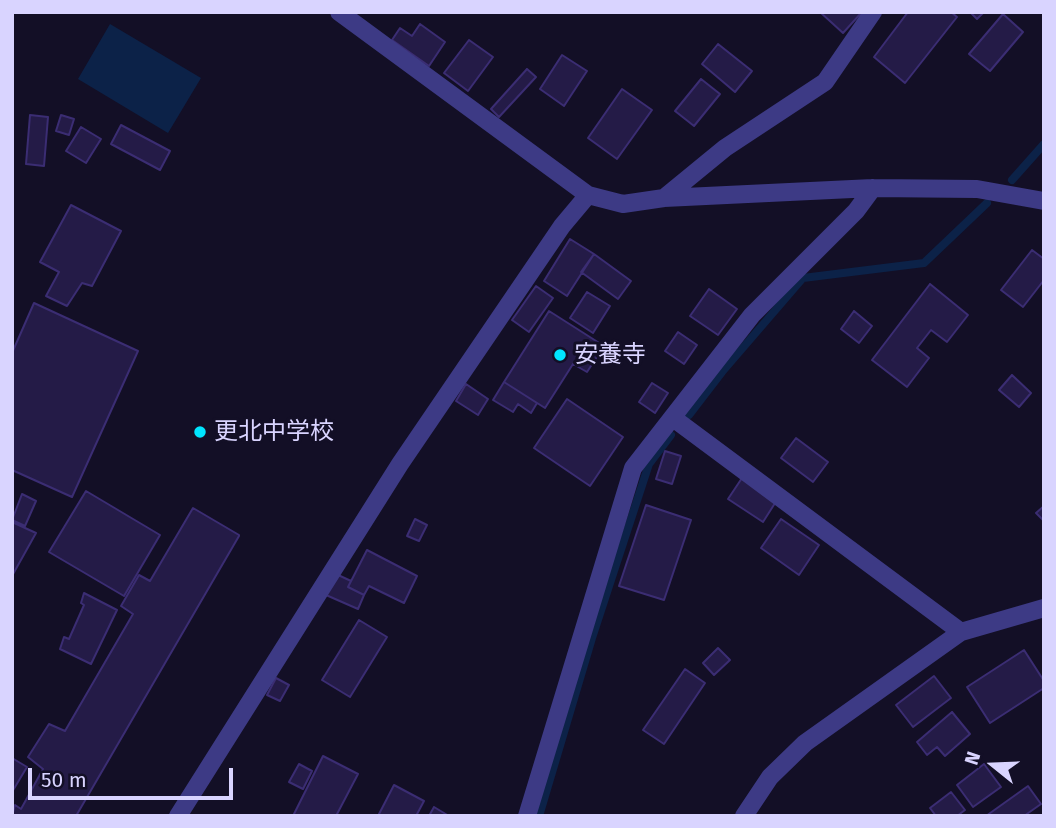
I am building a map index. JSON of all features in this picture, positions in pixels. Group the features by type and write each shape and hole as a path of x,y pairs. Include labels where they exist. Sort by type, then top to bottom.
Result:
{"street":[{"path":"339,12 587,195 623,204 664,198 873,188 977,190 1044,201"},
{"path":"664,198 725,148 825,82 873,12"},
{"path":"527,816 633,468 752,315 856,211 873,188"},
{"path":"178,816 400,464 562,226 587,195"},
{"path":"673,418 961,632"},
{"path":"744,816 770,777 805,743 961,632 1044,608"}],"water":[{"path":"110,24 201,78 168,133 78,79"}],"building":[{"path":"820,12 862,12 843,33"},
{"path":"908,12 951,12 957,17 905,83 874,57"},
{"path":"970,12 984,12 977,19"},
{"path":"1003,14 1023,32 990,71 969,54"},
{"path":"420,24 445,42 429,66 392,40 400,28 412,36"},
{"path":"469,40 493,57 468,91 444,73"},
{"path":"718,44 752,71 735,92 702,64"},
{"path":"562,55 587,71 564,106 540,89"},
{"path":"527,69 536,77 499,117 491,109"},
{"path":"701,79 720,94 694,126 675,111"},
{"path":"622,89 652,110 617,159 588,138"},
{"path":"30,115 48,117 44,166 26,164"},
{"path":"61,115 74,119 69,135 56,131"},
{"path":"121,125 170,151 160,170 111,144"},
{"path":"81,127 101,139 86,163 66,151"},
{"path":"71,205 121,231 92,286 82,283 67,306 46,296 59,272 40,262"},
{"path":"570,239 594,254 567,296 544,281"},
{"path":"1032,250 1044,259 1044,280 1023,307 1001,290"},
{"path":"594,254 631,281 618,299 581,272"},
{"path":"930,284 968,315 947,342 931,330 917,348 929,358 907,387 872,360"},
{"path":"536,286 553,298 529,332 512,320"},
{"path":"709,289 737,309 718,335 690,316"},
{"path":"587,292 610,306 593,333 570,318"},
{"path":"34,303 138,351 72,497 12,470 12,353"},
{"name":"安養寺","path":"549,311 604,346 587,372 573,364 545,408 504,382"},
{"path":"854,311 872,326 859,343 841,329"},
{"path":"678,332 697,345 684,364 665,351"},
{"path":"1012,375 1031,393 1019,407 999,390"},
{"path":"504,382 537,403 531,413 518,404 513,412 493,400"},
{"path":"652,383 668,393 655,413 639,402"},
{"path":"466,384 488,399 478,415 456,401"},
{"path":"567,399 623,437 590,486 534,448"},
{"path":"796,438 828,462 813,482 781,458"},
{"path":"665,451 681,456 672,484 656,479"},
{"path":"742,478 777,500 763,522 728,499"},
{"path":"86,491 160,535 124,596 49,552"},
{"path":"22,494 36,501 25,526 12,520"},
{"path":"646,505 691,520 664,600 619,586"},
{"path":"1044,506 1044,521 1036,513"},
{"path":"193,508 239,536 76,816 12,816 15,805 21,809 43,769 28,757 49,724 65,731 133,614 121,606 139,575 150,581"},
{"path":"415,519 427,525 419,541 407,536"},
{"path":"781,519 819,545 799,575 761,548"},
{"path":"12,522 36,533 12,576"},
{"path":"367,550 417,576 404,603 369,586 364,595 348,587"},
{"path":"336,574 351,581 348,587 364,595 358,609 326,595"},
{"path":"84,593 117,610 91,664 60,649 64,637 69,639 84,605 81,603"},
{"path":"359,620 387,637 350,697 322,680"},
{"path":"718,648 730,660 714,675 703,663"},
{"path":"1024,650 1044,681 1044,688 990,723 967,687"},
{"path":"685,669 705,683 664,744 643,730"},
{"path":"934,676 951,698 913,727 896,705"},
{"path":"276,678 289,685 280,701 267,695"},
{"path":"952,712 970,734 945,756 937,747 927,755 917,742"},
{"path":"323,756 358,774 336,816 293,816"},
{"path":"12,758 27,767 12,792"},
{"path":"299,764 312,771 303,789 289,782"},
{"path":"984,764 1001,787 973,807 957,785"},
{"path":"394,785 424,801 416,816 378,816"},
{"path":"1028,786 1041,804 1024,816 986,816"},
{"path":"951,792 965,810 957,816 936,816 930,808"},
{"path":"434,807 449,816 429,816"}],"waterway":[{"path":"1012,180 1044,144"},
{"path":"689,415 722,372 803,278 924,263 987,203"},
{"path":"539,816 592,638 649,464 671,435"}],"place":[{"name":"安養寺","path":"560,355"},
{"name":"更北中学校","path":"200,432"}]}
